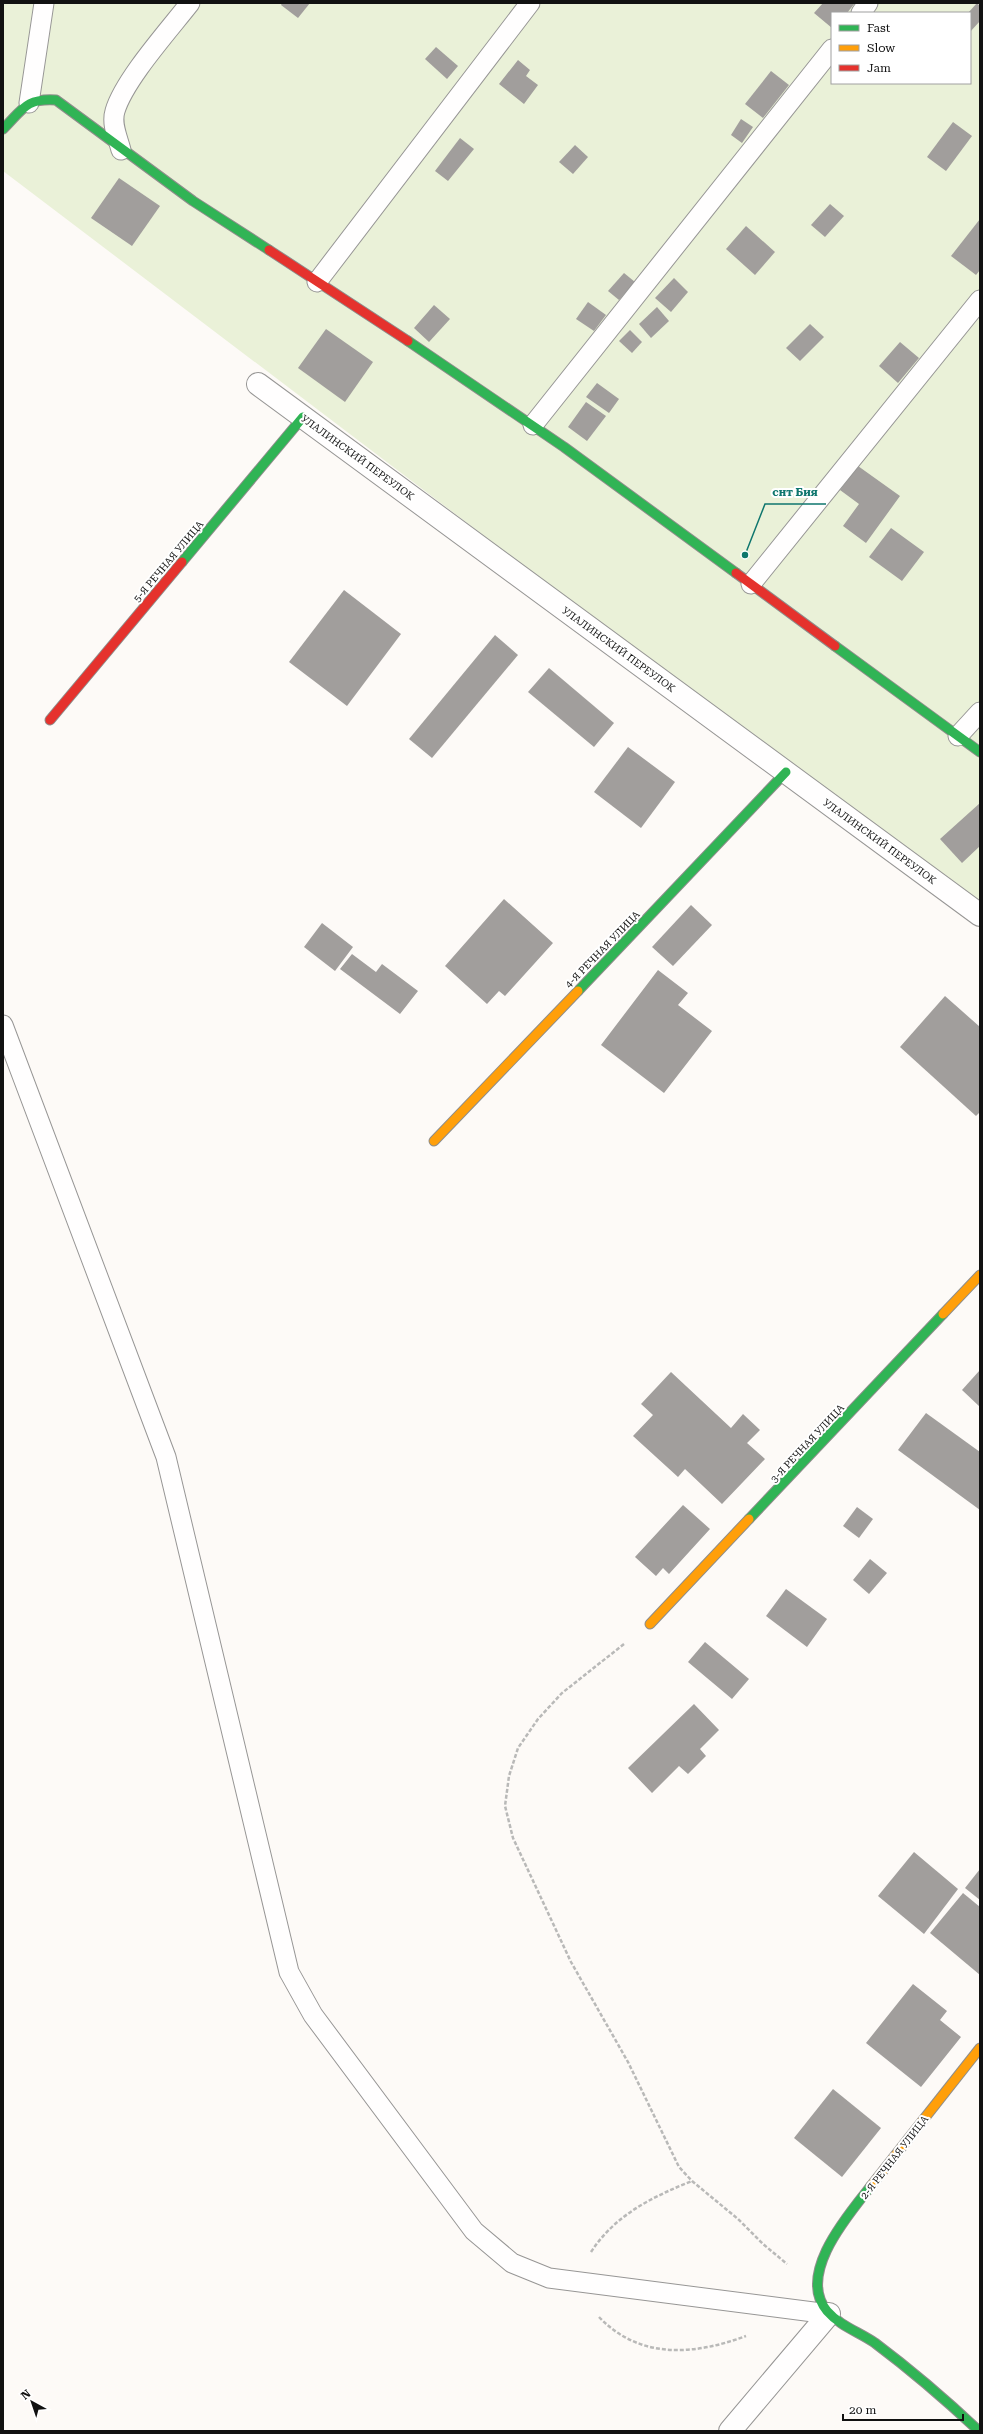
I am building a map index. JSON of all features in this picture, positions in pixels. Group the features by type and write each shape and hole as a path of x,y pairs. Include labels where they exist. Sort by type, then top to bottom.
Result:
{"street":[{"path":"3,129 29,104 38,99 56,100 121,150 193,201 533,425 980,752"},
{"name":"УЛАЛИНСКИЙ ПЕРЕУЛОК","path":"258,384 980,915"},
{"name":"5-Я РЕЧНАЯ УЛИЦА","path":"50,720 303,417"},
{"name":"4-Я РЕЧНАЯ УЛИЦА","path":"434,1141 786,772"},
{"name":"3-Я РЕЧНАЯ УЛИЦА","path":"650,1624 980,1275"},
{"name":"2-Я РЕЧНАЯ УЛИЦА","path":"829,2314 819,2290 820,2272 825,2251 840,2226 980,2048"},
{"path":"730,2431 829,2314 874,2342 979,2431"}],"lane":[{"path":"29,104 44,3"},
{"path":"121,150 114,127 114,112 124,90 190,3"},
{"path":"317,282 530,3"},
{"path":"861,12 868,3"},
{"path":"533,425 690,230 831,50"},
{"path":"751,584 980,300"},
{"path":"958,736 980,712"},
{"path":"3,1025 166,1457 289,1972 313,2015 474,2231 512,2263 549,2278 829,2314"}],"path":[{"path":"650,1624 562,1693 538,1719 518,1748 509,1776 505,1806 513,1838 571,1962 628,2062 679,2167 692,2182 792,2268 820,2272"},
{"path":"692,2182 641,2204 616,2223 594,2246 583,2264 579,2282 590,2307 608,2326 646,2347 679,2351 718,2347 751,2334"}],"green space":[{"path":"3,3 980,3 980,912 3,171"}],"building":[{"path":"282,3 310,3 298,18 281,5"},
{"path":"823,3 855,3 848,12 831,12 831,27 814,13"},
{"path":"977,3 980,6 980,21 971,31 971,12 969,12"},
{"path":"436,47 458,66 447,79 425,59"},
{"path":"518,60 530,70 526,76 538,85 524,104 499,84"},
{"path":"771,71 789,85 763,118 745,104"},
{"path":"741,119 753,127 742,143 731,135"},
{"path":"953,122 972,136 946,171 927,157"},
{"path":"460,138 474,149 448,181 435,171"},
{"path":"575,145 588,157 573,174 559,162"},
{"path":"119,178 160,206 132,246 91,218"},
{"path":"830,204 844,216 825,237 811,225"},
{"path":"980,219 980,270 976,275 951,256"},
{"path":"746,226 775,252 755,275 726,249"},
{"path":"624,273 635,282 619,300 608,291"},
{"path":"674,278 688,292 671,312 655,298"},
{"path":"588,302 606,315 594,331 576,319"},
{"path":"434,305 450,319 429,342 414,328"},
{"path":"657,307 669,321 651,338 639,324"},
{"path":"810,324 824,337 800,361 786,348"},
{"path":"326,329 373,362 345,402 298,368"},
{"path":"630,330 642,342 632,353 619,341"},
{"path":"900,342 919,358 898,383 879,366"},
{"path":"597,383 619,399 609,413 586,397"},
{"path":"586,402 606,416 587,441 568,427"},
{"path":"858,466 900,496 866,543 843,526 859,504 840,490"},
{"path":"891,528 924,552 902,581 869,557"},
{"path":"344,590 401,634 347,706 289,662"},
{"path":"495,635 518,655 432,758 409,739"},
{"path":"549,668 614,723 594,747 528,692"},
{"path":"628,747 675,782 641,828 594,792"},
{"path":"980,803 980,846 962,863 940,839"},
{"path":"504,899 553,943 505,996 499,991 487,1004 445,966"},
{"path":"691,905 712,925 673,966 652,947"},
{"path":"322,923 353,947 335,971 304,947"},
{"path":"352,954 376,972 382,964 418,991 400,1014 340,969"},
{"path":"658,970 688,993 678,1005 712,1031 664,1093 601,1045"},
{"path":"945,996 980,1027 980,1112 976,1116 900,1047"},
{"path":"980,1370 980,1407 962,1390"},
{"path":"671,1372 731,1428 743,1414 760,1430 747,1443 765,1459 722,1504 685,1469 678,1477 633,1436 653,1415 641,1404"},
{"path":"926,1413 980,1452 980,1510 898,1450"},
{"path":"683,1505 710,1529 669,1574 663,1568 656,1576 635,1557"},
{"path":"857,1507 873,1519 859,1538 843,1526"},
{"path":"870,1559 887,1573 869,1594 853,1580"},
{"path":"786,1589 827,1619 807,1647 766,1616"},
{"path":"705,1642 749,1679 732,1699 688,1662"},
{"path":"694,1704 719,1730 700,1749 706,1756 688,1774 679,1766 652,1793 628,1768"},
{"path":"914,1852 958,1889 924,1934 878,1896"},
{"path":"980,1869 980,1900 965,1888"},
{"path":"963,1893 980,1907 980,1975 930,1933"},
{"path":"913,1984 947,2011 940,2020 961,2037 921,2087 866,2043"},
{"path":"833,2089 881,2128 842,2177 794,2138"}],"traffic: fast":[{"path":"3,129 26,106 31,103 56,100 193,201 269,250"},
{"path":"408,341 564,447 736,573"},
{"path":"182,562 303,417"},
{"path":"835,646 980,752"},
{"path":"578,991 786,772"},
{"path":"749,1519 943,1314"},
{"path":"871,2186 850,2212 829,2245 821,2263 818,2280 819,2296 827,2311 832,2316 844,2325 869,2339 888,2353 979,2431"}],"traffic: slow":[{"path":"434,1141 578,991"},
{"path":"943,1314 980,1275"},
{"path":"650,1624 749,1519"},
{"path":"871,2186 980,2048"}],"traffic: jam":[{"path":"269,250 408,341"},
{"path":"50,720 182,562"},
{"path":"736,573 835,646"}],"place":[{"name":"снт Бия","path":"745,555"}]}
